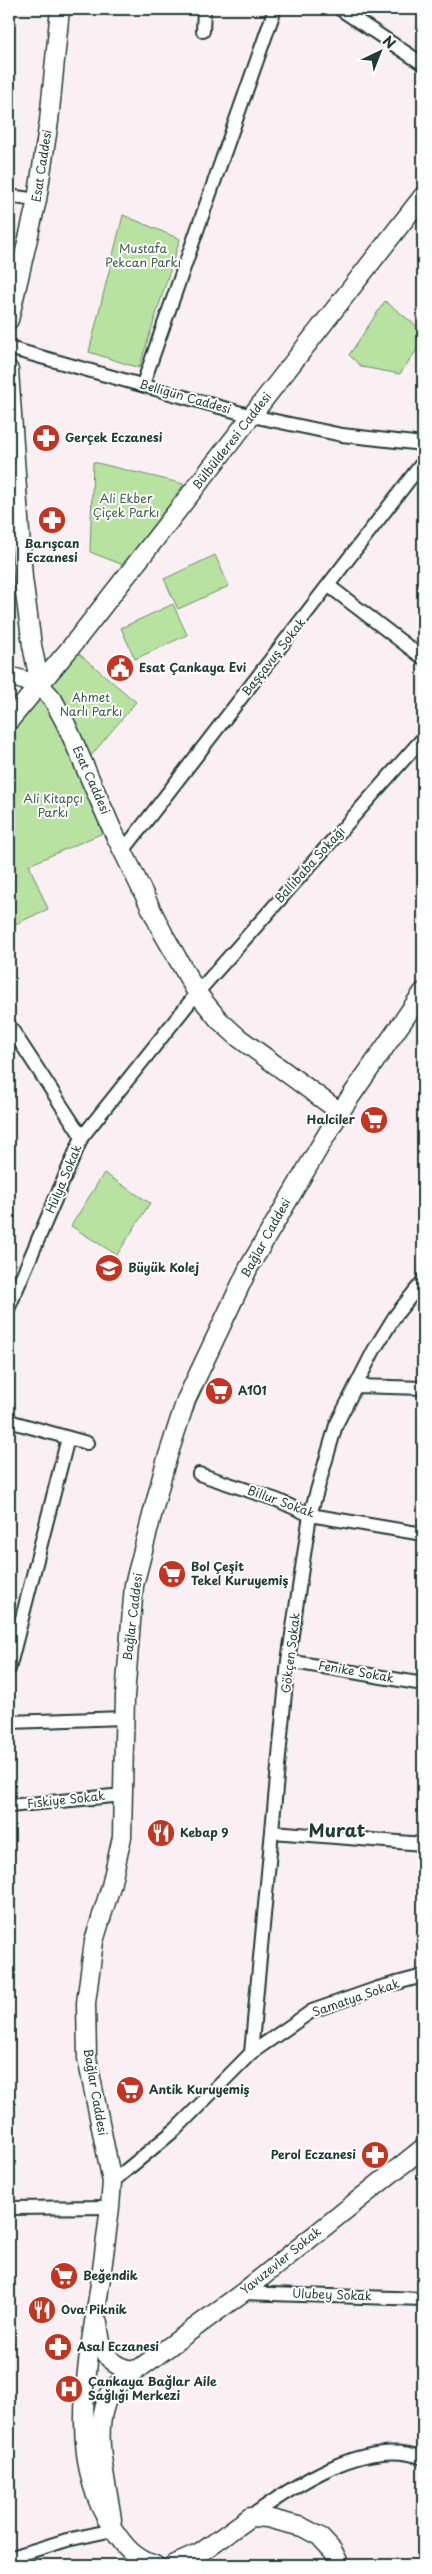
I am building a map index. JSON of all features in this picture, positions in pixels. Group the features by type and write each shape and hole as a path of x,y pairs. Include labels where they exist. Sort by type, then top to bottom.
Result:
{"main road":[{"name":"Esat Caddesi","path":"9,320 37,200 49,121 60,9"},
{"name":"Bülbülderesi Caddesi","path":"9,721 40,685 423,196"},
{"name":"Esat Caddesi","path":"9,370 24,578 32,645 40,685 52,698 66,724 123,851 163,933 197,993 219,1020 239,1038 340,1112"},
{"path":"9,676 40,685"},
{"name":"Bağlar Caddesi","path":"155,2565 146,2562 128,2550 105,2520 92,2485 85,2436 85,2386 112,2182 87,2058 86,2003 94,1941 111,1886 122,1837 124,1718 134,1585 165,1465 186,1400 249,1267 340,1112 423,992"},
{"name":"Yavuzevler Sokak","path":"136,2370 242,2293 423,2148"},
{"name":"Bağlar Caddesi","path":"97,2306 101,2342 106,2352 118,2367 136,2370"},
{"path":"114,2530 101,2444 103,2414 109,2394 114,2387 136,2370"},
{"path":"173,2565 200,2552 250,2517 267,2518 302,2527 319,2536 333,2551 340,2565"}],"street":[{"path":"203,31 204,9"},
{"path":"143,384 275,9"},
{"path":"340,9 354,12 423,64"},
{"path":"9,196 37,200"},
{"name":"Belligün Caddesi","path":"9,348 252,416 342,435 423,444"},
{"name":"Başçavuş Sokak","path":"123,851 423,462"},
{"path":"329,586 423,658"},
{"name":"Ballıbaba Sokağı","path":"197,993 423,738"},
{"name":"Hülya Sokak","path":"9,1307 82,1137 197,993"},
{"path":"9,1025 82,1137"},
{"name":"Gökçen Sokak","path":"251,2053 288,1660 310,1514 336,1425 374,1350 395,1316 423,1281"},
{"path":"357,1386 423,1388"},
{"path":"9,1421 87,1443"},
{"path":"9,1669 68,1438"},
{"name":"Billur Sokak","path":"199,1474 277,1500 310,1514 423,1534"},
{"name":"Fenike Sokak","path":"288,1660 423,1684"},
{"path":"9,1718 10,1722 124,1718"},
{"name":"Fıskiye Sokak","path":"9,1806 123,1794"},
{"path":"273,1832 423,1844"},
{"name":"Samatya Sokak","path":"112,2182 176,2129 251,2053 312,2012 378,1988 423,1976"},
{"path":"9,2208 110,2207"},
{"name":"Ulubey Sokak","path":"242,2293 423,2299"},
{"path":"250,2517 308,2478 344,2462 380,2454 416,2455 423,2458"},
{"path":"10,2557 67,2540 114,2530"}],"green space":[{"name":"Mustafa Pekcan Parkı","path":"123,215 180,239 139,368 89,352"},
{"path":"385,301 423,331 423,341 400,374 362,367 349,355"},
{"name":"Ali Ekber Çiçek Parkı","path":"93,462 184,484 126,566 90,552"},
{"path":"215,555 229,586 178,609 164,579"},
{"path":"173,604 187,635 135,659 121,628"},
{"name":"Ali Kitapçı Parkı","path":"71,647 136,702 84,764 112,829 29,865 48,909 9,927 9,721"},
{"path":"104,1173 150,1203 117,1255 71,1226"}],"place":[{"name":"Gerçek Eczanesi","path":"46,438"},
{"name":"Barışcan Eczanesi","path":"52,520"},
{"name":"Esat Çankaya Evi","path":"120,668"},
{"name":"Halciler","path":"374,1120"},
{"name":"Büyük Kolej","path":"109,1268"},
{"name":"A101","path":"219,1391"},
{"name":"Bol Çeşit Tekel Kuruyemiş","path":"172,1574"},
{"name":"Kebap 9","path":"161,1833"},
{"name":"Antik Kuruyemiş","path":"130,2090"},
{"name":"Perol Eczanesi","path":"375,2155"},
{"name":"Beğendik","path":"64,2276"},
{"name":"Ova Piknik","path":"42,2310"},
{"name":"Asal Eczanesi","path":"58,2347"},
{"name":"Çankaya Bağlar Aile Sağlığı Merkezi","path":"69,2389"}],"district":[{"name":"Murat","path":"337,1831"}],"park label":[{"name":"Ahmet Narlı Parkı","path":"91,705"}]}
